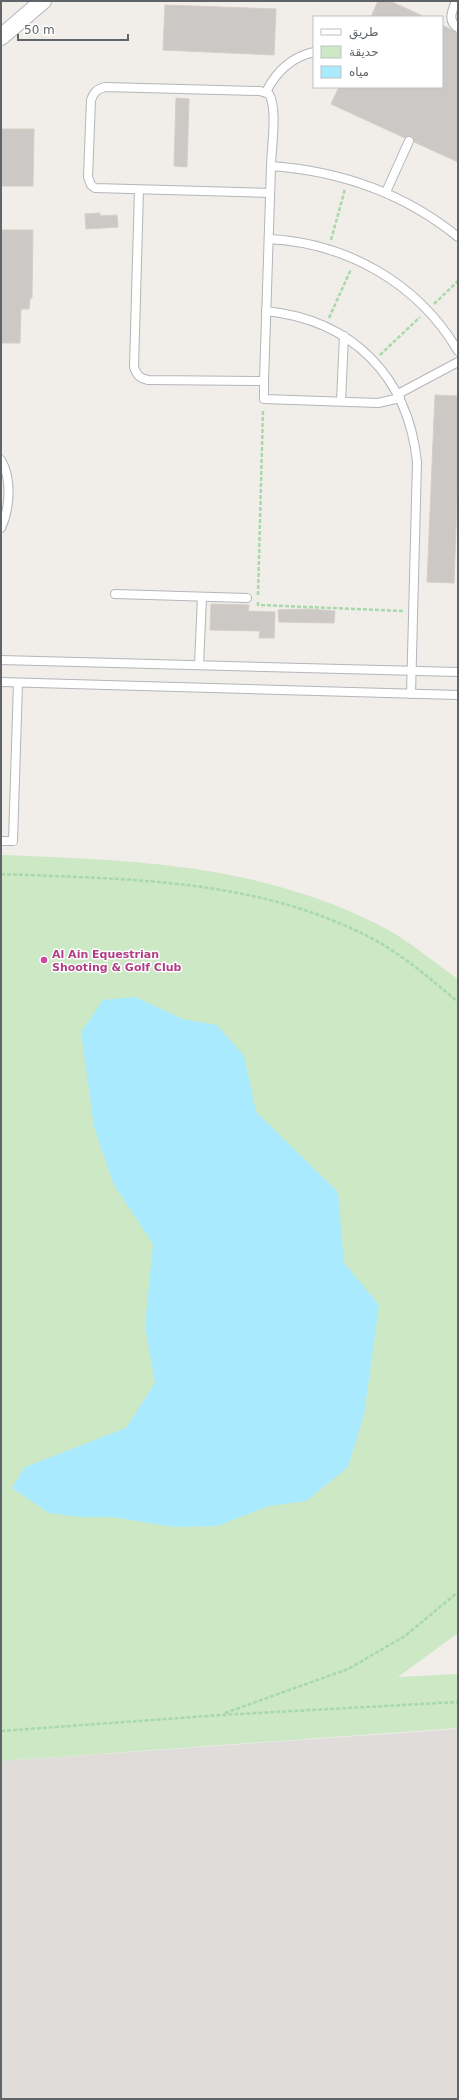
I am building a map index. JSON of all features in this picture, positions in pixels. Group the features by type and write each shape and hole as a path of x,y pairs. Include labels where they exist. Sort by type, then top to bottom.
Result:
{"street":[{"path":"1,37 43,1"}],"lane":[{"path":"456,1 451,16 453,24 458,28"},
{"path":"266,92 272,81 289,63 313,52"},
{"path":"266,92 105,87 96,90 91,100 89,182 98,189 270,193"},
{"path":"266,92 272,102 264,399 378,403 399,396 458,362"},
{"path":"386,192 409,141"},
{"path":"271,166 303,169 348,178 386,192 431,217 458,237"},
{"path":"139,190 134,367 139,377 148,380 264,381"},
{"path":"268,239 299,242 328,249 356,259 394,281 428,310 458,350"},
{"path":"266,311 297,315 326,326 344,336 374,361 399,396 411,424 418,462 411,694"},
{"path":"340,402 344,336"},
{"path":"1,460 5,468 8,482 7,510 1,528"},
{"path":"115,594 246,598"},
{"path":"199,665 202,597"},
{"path":"1,660 458,672"},
{"path":"1,682 458,695"},
{"path":"1,841 13,841 18,683"}],"path":[{"path":"328,249 348,178"},
{"path":"326,326 356,259"},
{"path":"374,361 458,281"},
{"path":"264,399 258,605 413,612"},
{"path":"1,874 166,881 232,892 297,906 358,931 414,965 458,1002"},
{"path":"221,1715 348,1669 405,1636 458,1592"},
{"path":"1,1731 221,1715 458,1702"}],"shaded area":[{"path":"458,1729 458,2099 1,2099 1,1761"}],"green space":[{"path":"1,855 99,859 148,863 196,869 289,889 335,905 381,926 410,944 458,979 458,1633 398,1677 458,1674 458,1728 1,1761"}],"water":[{"path":"135,997 183,1019 217,1025 244,1056 256,1112 338,1192 344,1263 379,1305 364,1415 348,1467 306,1501 269,1506 217,1526 174,1527 113,1517 81,1517 49,1513 12,1488 25,1467 126,1428 155,1383 145,1326 153,1244 114,1185 94,1127 81,1032 103,1000"}],"building":[{"path":"378,1 390,1 423,16 371,16"},
{"path":"165,5 276,9 274,55 163,50"},
{"path":"443,26 458,33 458,162 414,142 412,136 405,138 331,104 339,88 443,88"},
{"path":"176,98 189,99 187,167 174,166"},
{"path":"1,129 34,129 33,186 1,186"},
{"path":"100,213 100,216 117,215 118,227 86,229 85,214"},
{"path":"1,230 33,230 32,298 30,298 29,309 21,309 20,343 1,343"},
{"path":"435,395 458,396 458,474 454,583 427,582"},
{"path":"211,604 249,605 248,611 275,612 274,638 259,638 260,631 210,630"},
{"path":"308,609 335,611 334,623 279,622 278,610"}],"place":[{"name":"Al Ain Equestrian Shooting & Golf Club","path":"44,960"}]}
